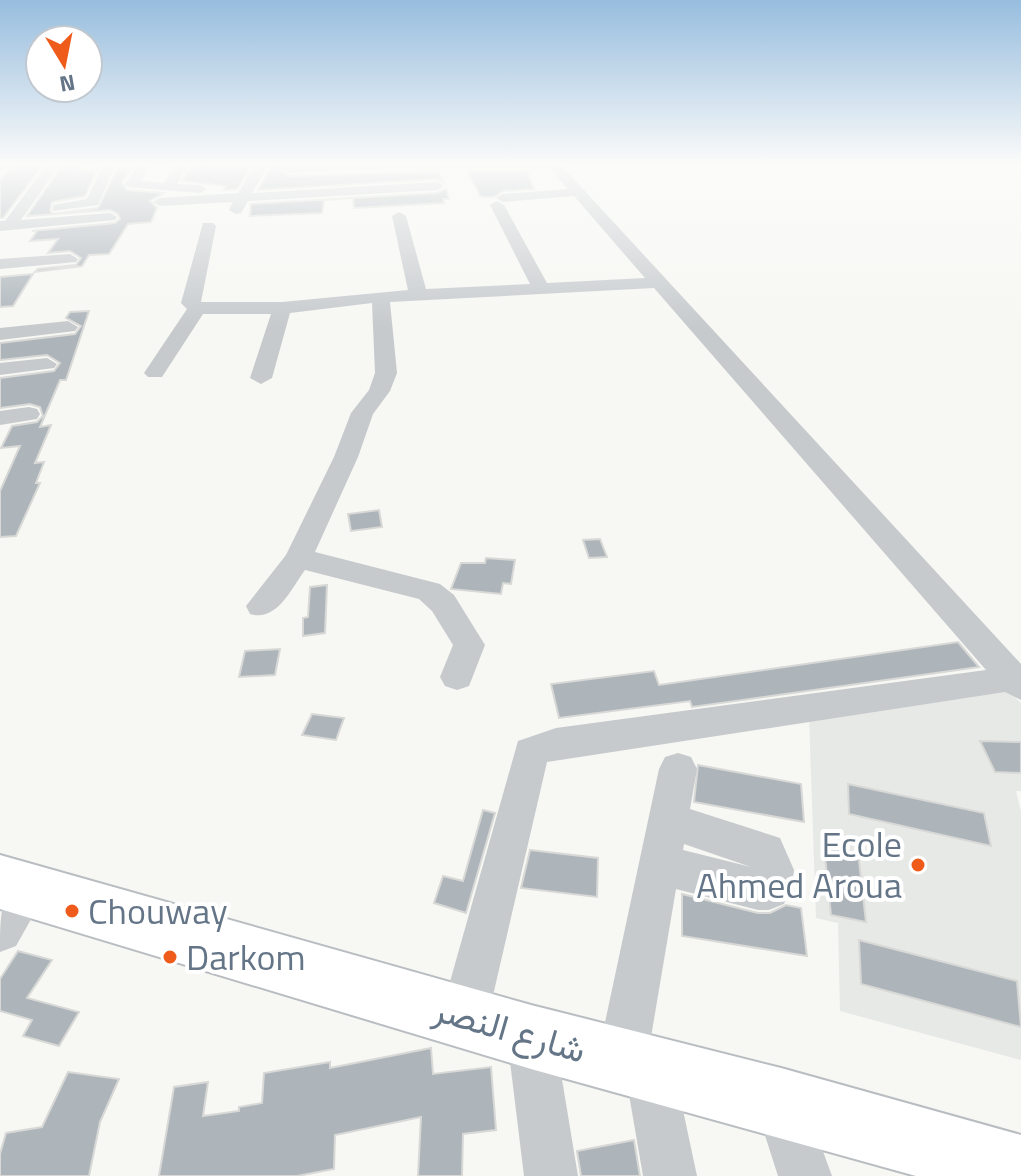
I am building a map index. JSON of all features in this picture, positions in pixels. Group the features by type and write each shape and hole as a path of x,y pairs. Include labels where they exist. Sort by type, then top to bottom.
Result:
{"main road":[{"name":"شارع النصر","path":"9,900 781,1102 893,1154 1021,1171"}],"street":[{"path":"6,224 97,218"},
{"path":"396,218 418,294"},
{"path":"507,218 535,288 531,304 514,310"},
{"path":"601,218 1008,684"},
{"path":"208,226 190,303 197,308 282,308 418,294 659,282"},
{"path":"0,264 70,259"},
{"path":"261,606 298,559 346,457 362,413 379,391 386,373 381,297"},
{"path":"155,373 197,308"},
{"path":"261,378 282,308"},
{"path":"0,334 68,327"},
{"path":"0,369 47,364"},
{"path":"0,418 29,414"},
{"path":"298,559 329,564 429,591 443,603 469,645 457,677"},
{"path":"464,1017 531,752 556,743 1008,684"},
{"path":"670,1176 636,1064 660,865 678,769"},
{"path":"660,865 758,889 769,889 773,882 773,862 766,852 668,821"},
{"path":"531,1037 551,1176"},
{"path":"781,1102 805,1176"}],"shaded area":[{"name":"Ecole Ahmed Aroua","path":"1001,685 1021,703 1021,791 1016,791 1021,812 1021,1060 840,1011 838,923 816,918 809,716"}],"building":[{"path":"153,218 151,222 128,224 109,254 89,255 82,266 35,272 38,269 76,265 81,258 70,251 48,253 58,239 30,241 37,231 32,231 115,223 120,219"},
{"path":"33,274 13,306 0,307 0,277"},
{"path":"89,311 66,380 60,380 40,427 51,425 35,463 44,462 36,483 40,483 16,536 0,537 0,491 20,446 1,448 12,426 37,422 43,416 40,407 30,404 0,408 0,378 54,371 60,363 47,355 0,360 0,343 75,334 81,326 66,318 70,312"},
{"path":"379,510 382,527 351,531 348,514"},
{"path":"600,539 607,557 589,558 583,540"},
{"path":"486,558 515,560 511,584 503,583 501,594 451,589 461,563 485,563"},
{"path":"327,585 325,633 303,636 303,618 308,617 310,587"},
{"path":"958,642 979,667 692,707 690,701 559,718 551,684 654,671 659,685"},
{"path":"280,649 275,675 239,677 245,651"},
{"path":"312,714 344,718 336,740 302,735"},
{"path":"980,741 1021,742 1021,773 995,772"},
{"path":"698,765 801,784 804,822 694,802"},
{"path":"848,784 984,813 991,846 849,814"},
{"path":"483,810 495,813 466,913 434,903 443,876 463,881"},
{"path":"824,846 858,852 866,922 831,915"},
{"path":"530,850 598,858 597,897 521,888"},
{"path":"682,894 758,913 770,913 786,905 801,908 807,956 682,936"},
{"path":"859,940 1017,981 1021,1027 861,984"},
{"path":"18,951 52,960 27,998 79,1012 59,1046 23,1036 32,1020 0,1011 0,979"},
{"path":"431,1048 433,1074 491,1067 496,1130 463,1134 462,1176 418,1176 421,1117 335,1135 334,1169 297,1176 159,1176 174,1087 208,1082 203,1116 239,1111 239,1107 262,1103 264,1073 330,1062 330,1068"},
{"path":"68,1072 119,1079 100,1122 89,1176 0,1176 0,1154 6,1133 42,1127"},
{"path":"634,1140 640,1176 581,1176 577,1151"}],"place":[{"name":"Ecole Ahmed Aroua","path":"918,865"},
{"name":"Chouway","path":"72,911"},
{"name":"Darkom","path":"170,957"}]}
